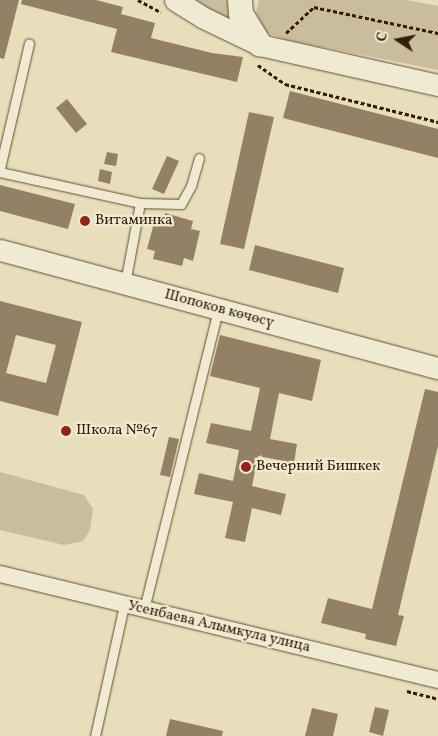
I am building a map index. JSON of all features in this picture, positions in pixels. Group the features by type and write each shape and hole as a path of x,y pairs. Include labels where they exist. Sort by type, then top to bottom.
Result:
{"main road":[{"path":"240,0 241,14 266,46"}],"street":[{"path":"175,0 202,17 266,46 438,85"},
{"name":"Шопоков көчөсү","path":"0,250 124,285 438,368"},
{"name":"Усенбаева Алымкула улица","path":"0,574 438,680"}],"lane":[{"path":"29,43 0,170 140,203 182,204 192,186 199,158"},
{"path":"124,285 140,203"},
{"path":"144,609 218,309"},
{"path":"95,736 124,605"}],"path":[{"path":"266,46 314,7 438,33"},
{"path":"285,84 438,122"},
{"path":"407,691 438,699"}],"shaded area":[{"path":"196,0 227,0 232,25"},
{"path":"259,0 406,0 438,6 438,70 287,40 265,32 256,12"},
{"path":"0,472 84,495 93,509 90,530 83,541 64,545 0,530"}],"building":[{"path":"0,0 19,0 4,59 0,58"},
{"path":"22,0 96,0 123,7 121,14 155,23 151,38 212,53 243,57 237,82 111,52 117,29 21,4"},
{"path":"290,91 438,129 438,158 283,118"},
{"path":"67,99 87,124 76,133 56,108"},
{"path":"249,112 274,117 244,249 220,244"},
{"path":"107,152 118,154 116,166 104,164"},
{"path":"167,156 179,161 164,194 152,189"},
{"path":"100,169 112,172 110,184 98,181"},
{"path":"0,185 75,204 68,229 0,211"},
{"path":"165,213 193,221 191,229 200,231 193,261 184,258 182,266 153,259 155,251 147,249 155,219 163,221"},
{"path":"255,245 344,268 338,293 249,270"},
{"path":"0,301 82,322 58,416 0,401","holes":["16,335 56,345 46,383 6,373"]},
{"path":"220,335 321,360 312,401 279,393 270,439 297,444 294,463 258,456 252,486 286,494 281,515 252,508 245,542 225,538 233,502 194,494 199,473 233,481 239,450 206,443 211,423 251,431 260,388 210,376"},
{"path":"425,389 438,392 438,446 398,615 404,616 396,646 365,639 366,634 321,623 328,598 372,609"},
{"path":"169,437 179,439 170,477 160,475"},
{"path":"375,707 389,710 383,736 369,732"},
{"path":"312,708 338,714 333,736 305,736"},
{"path":"170,719 223,731 222,736 166,736"}],"place":[{"name":"Витаминка","path":"85,221"},
{"name":"Школа №67","path":"66,431"},
{"name":"Вечерний Бишкек","path":"246,467"}]}
